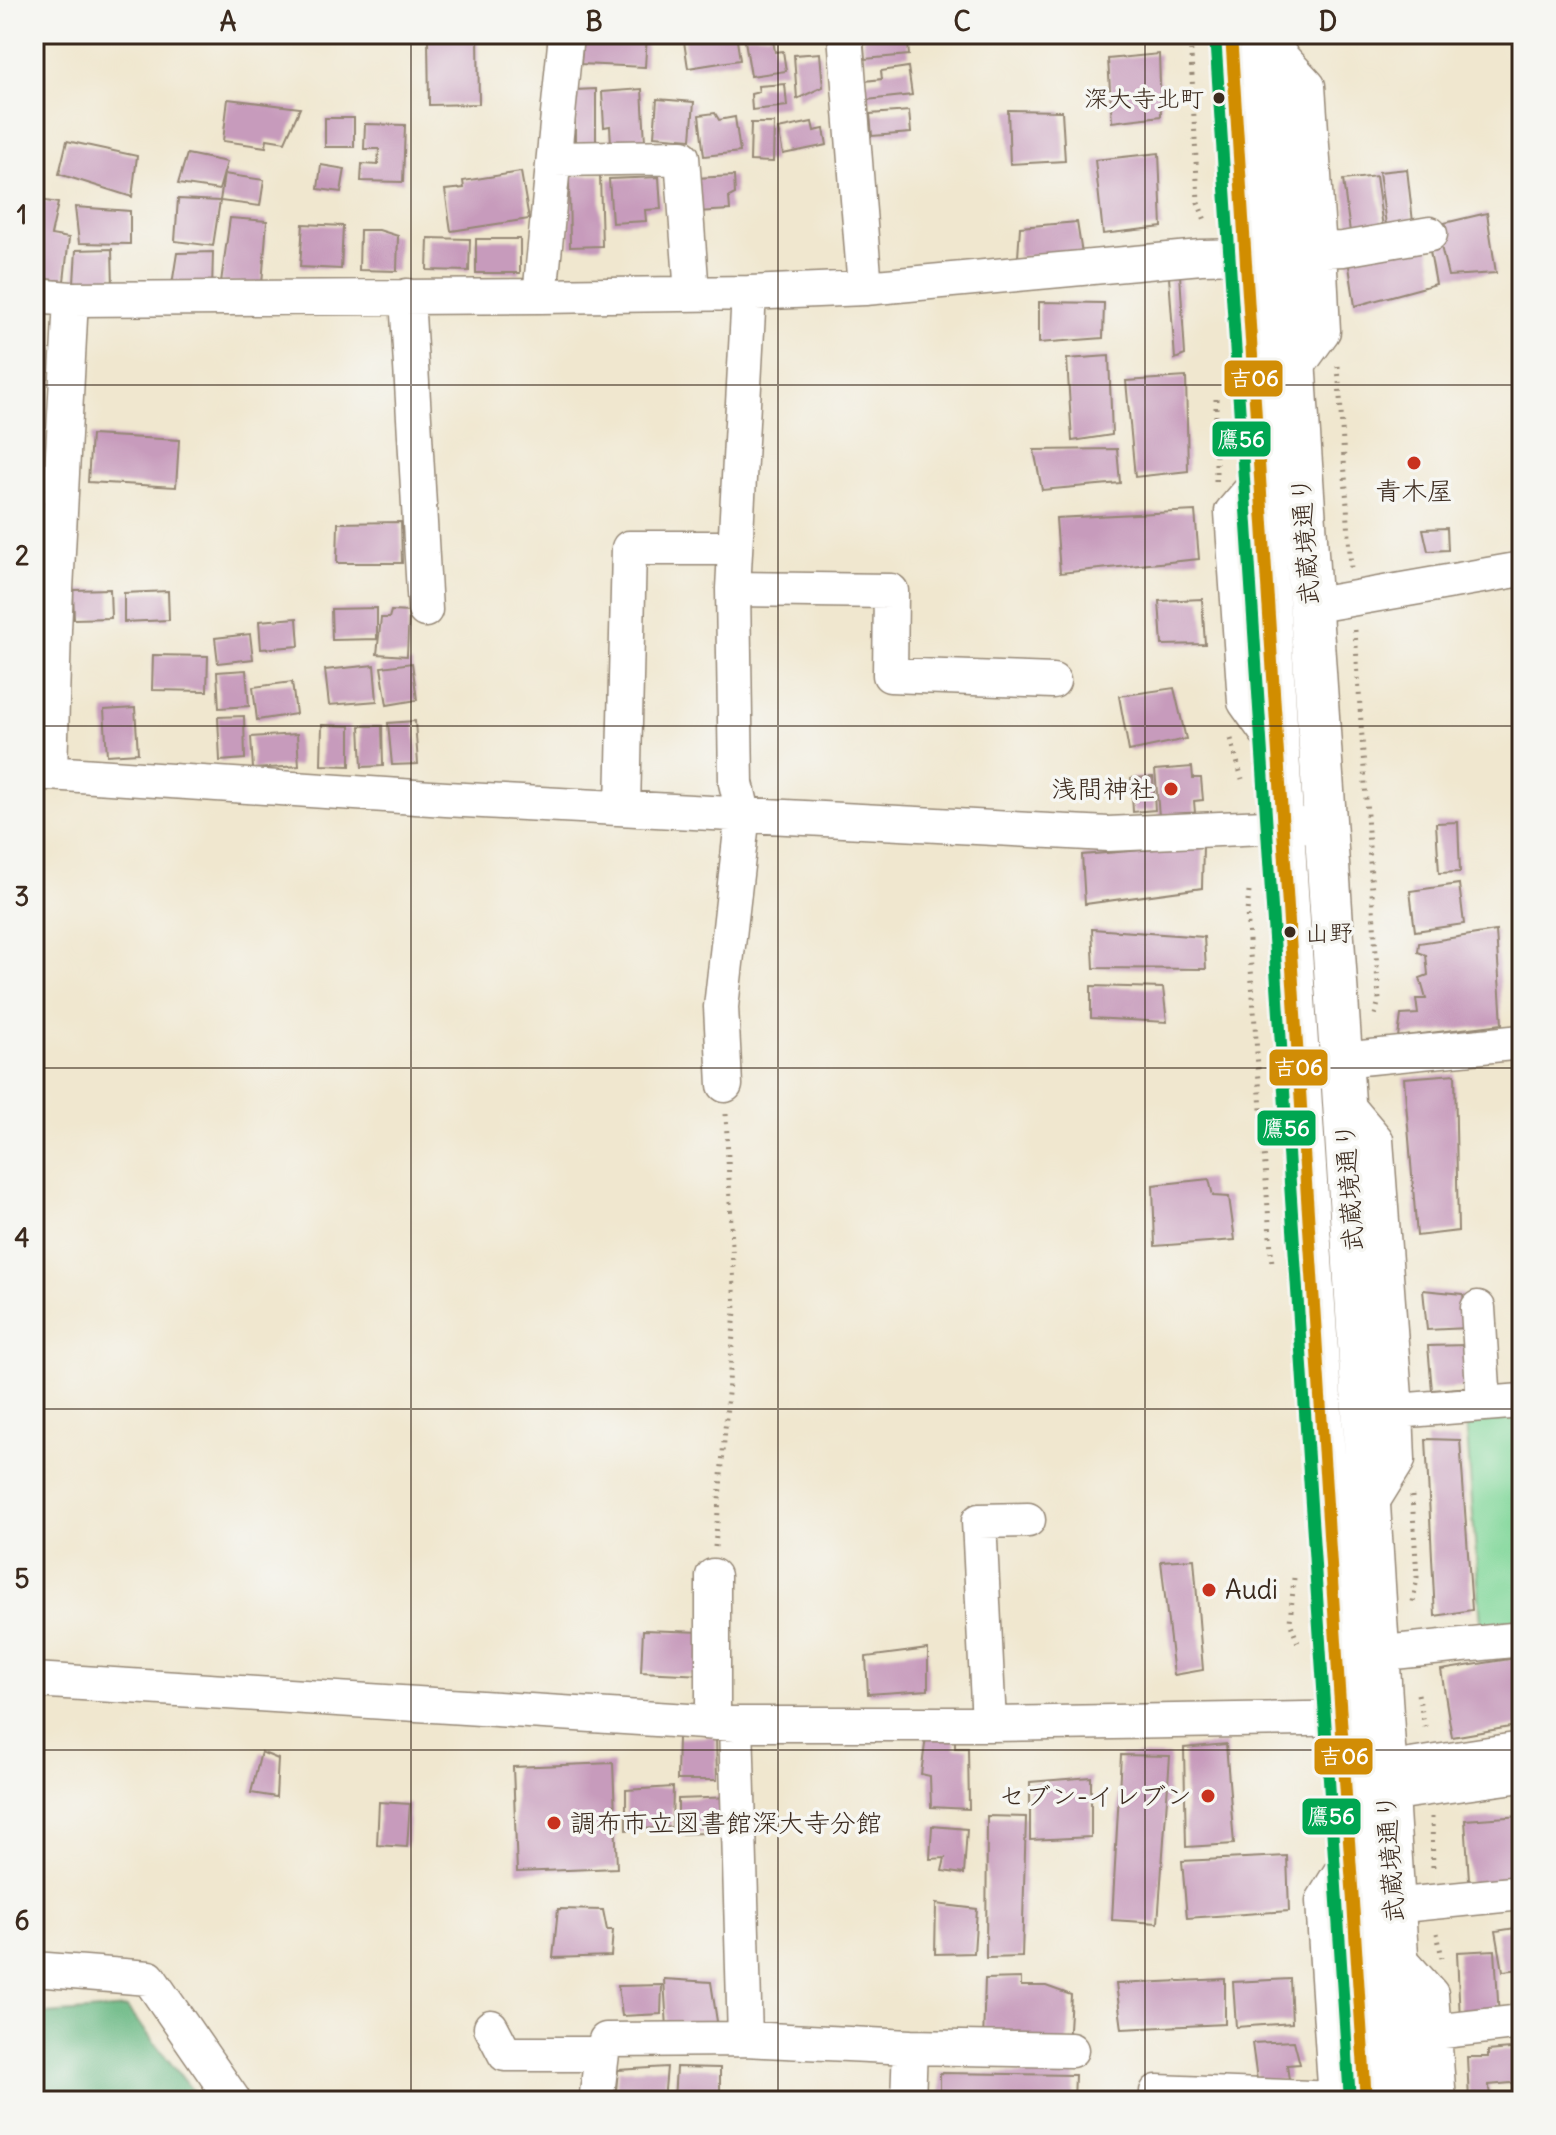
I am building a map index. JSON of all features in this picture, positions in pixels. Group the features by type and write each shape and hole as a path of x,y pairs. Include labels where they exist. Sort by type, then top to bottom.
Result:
{"main road":[{"name":"武蔵境通り","path":"1231,34 1230,256 1261,478 1277,747 1286,827 1350,1857 1346,2100"},
{"name":"武蔵境通り","path":"1273,41 1310,606 1286,827 1341,1060 1369,1507 1338,1652 1382,1717 1406,2101"}],"street":[{"path":"540,296 566,34"},
{"path":"845,34 865,288"},
{"path":"1273,41 1308,86 1319,250 1323,331 1294,371"},
{"path":"554,159 682,157 692,294"},
{"path":"1319,250 1343,249 1430,234"},
{"path":"34,296 71,299 749,293 865,288 1230,256"},
{"path":"725,1085 721,1007 743,813 736,783 733,589 749,293"},
{"path":"407,296 425,610"},
{"path":"71,299 44,628 42,773 446,799 1108,834 1286,827"},
{"path":"623,808 629,548 735,548"},
{"path":"1310,606 1522,569"},
{"path":"733,589 891,591 890,675 1053,681"},
{"path":"1341,1060 1522,1042"},
{"path":"1344,1102 1376,1140 1396,1411 1398,1460 1369,1507"},
{"path":"1478,1308 1484,1404"},
{"path":"1396,1411 1522,1401"},
{"path":"989,1724 979,1521 1028,1520"},
{"path":"713,1576 745,2039"},
{"path":"1338,1652 1522,1639"},
{"path":"34,1680 724,1724 989,1724 1382,1717"},
{"path":"1385,1782 1522,1749"},
{"path":"1385,1782 1522,1775"},
{"path":"1392,1906 1522,1893"},
{"path":"1396,1955 1431,1994 1439,2101"},
{"path":"34,1969 149,1978 234,2101"},
{"path":"1434,2032 1522,2022"},
{"path":"491,2027 505,2054 602,2054"},
{"path":"596,2101 606,2040 745,2039 910,2047 1071,2050"},
{"path":"908,2101 910,2047"},
{"path":"1157,2092 1346,2100"}],"path":[{"path":"1190,34 1198,202 1213,240 1230,256"},
{"path":"1216,385 1216,491"},
{"path":"1229,732 1250,814 1286,827"},
{"path":"1249,886 1247,912 1273,1273"},
{"path":"713,1576 735,1311 725,1085"},
{"path":"1294,1572 1290,1622 1338,1652"}],"green space":[{"path":"1522,1415 1522,1620 1481,1624 1466,1419"},
{"path":"127,2008 195,2094 186,2101 34,2101 34,2015"}],"building":[{"path":"583,34 647,34 645,67 581,64"},
{"path":"736,34 740,60 688,68 683,35"},
{"path":"772,34 775,52 783,51 786,71 751,76 744,35"},
{"path":"907,34 909,55 865,59 863,37"},
{"path":"478,37 479,104 429,105 428,39"},
{"path":"820,53 823,87 797,99 794,55"},
{"path":"1159,54 1161,116 1112,122 1108,59"},
{"path":"908,67 912,95 867,100 865,81 882,79 881,71"},
{"path":"785,84 787,106 752,110 751,94 759,92 758,86"},
{"path":"596,89 596,143 575,143 575,90"},
{"path":"642,89 645,142 611,144 610,126 604,127 602,92"},
{"path":"228,99 300,108 285,142 267,139 266,147 223,141"},
{"path":"657,99 694,102 691,139 654,136"},
{"path":"1008,110 1062,111 1065,161 1010,164"},
{"path":"909,111 911,133 872,136 870,114"},
{"path":"715,113 719,120 735,117 740,152 704,156 699,115"},
{"path":"325,118 354,118 354,147 325,147"},
{"path":"812,122 814,131 824,129 827,145 783,154 778,129"},
{"path":"751,123 774,123 773,162 750,161"},
{"path":"365,124 405,125 403,182 361,181 362,164 378,165 379,149 364,149"},
{"path":"67,141 137,156 132,197 59,174"},
{"path":"1159,153 1162,227 1103,234 1095,160"},
{"path":"187,154 227,162 219,190 178,184"},
{"path":"321,165 345,169 341,192 318,189"},
{"path":"1407,169 1413,222 1386,225 1379,172"},
{"path":"521,172 529,219 451,231 445,190 464,188 463,181"},
{"path":"224,174 264,180 260,206 220,201"},
{"path":"600,175 602,246 570,247 569,176"},
{"path":"734,176 735,194 729,197 730,210 696,212 695,178"},
{"path":"1376,176 1383,228 1350,232 1343,180"},
{"path":"659,177 661,209 645,210 646,221 612,223 609,179"},
{"path":"34,199 58,203 51,235 69,238 64,281 34,278"},
{"path":"178,199 220,201 213,246 175,241"},
{"path":"75,207 130,211 130,244 79,243"},
{"path":"1487,213 1496,273 1448,276 1436,225"},
{"path":"230,218 267,221 262,284 221,282"},
{"path":"1077,222 1082,254 1018,257 1020,227"},
{"path":"303,224 343,226 341,269 300,267"},
{"path":"360,230 379,230 398,236 397,271 359,270"},
{"path":"428,238 470,239 469,271 427,270"},
{"path":"476,239 520,239 520,273 476,273"},
{"path":"1428,240 1436,284 1355,306 1347,253"},
{"path":"112,249 113,287 74,283 76,250"},
{"path":"213,252 212,291 171,291 177,253"},
{"path":"1180,274 1185,355 1175,359 1169,277"},
{"path":"1039,302 1104,303 1103,338 1039,343"},
{"path":"1109,356 1112,435 1072,441 1067,359"},
{"path":"1186,377 1188,471 1135,477 1126,381"},
{"path":"91,435 179,440 176,487 88,482"},
{"path":"1117,449 1120,483 1042,490 1034,450"},
{"path":"39,489 59,491 55,548 34,546 34,504 38,505"},
{"path":"1195,511 1199,559 1060,573 1056,518"},
{"path":"401,522 402,563 337,563 338,523"},
{"path":"1447,528 1448,550 1428,551 1423,529"},
{"path":"34,561 49,562 48,610 34,609"},
{"path":"110,589 111,618 74,619 73,590"},
{"path":"168,591 169,620 124,622 124,593"},
{"path":"1202,599 1205,644 1162,645 1159,601"},
{"path":"377,608 377,639 332,640 331,609"},
{"path":"391,611 409,612 407,656 377,654 381,618 389,618"},
{"path":"297,618 299,646 261,649 259,621"},
{"path":"250,634 253,659 218,663 215,638"},
{"path":"153,655 208,656 207,691 152,690"},
{"path":"412,663 417,700 387,705 381,667"},
{"path":"374,665 377,701 329,705 325,670"},
{"path":"246,670 249,706 219,708 217,672"},
{"path":"292,682 296,714 257,720 253,687"},
{"path":"1174,688 1186,739 1129,751 1119,696"},
{"path":"135,708 138,753 107,755 104,710"},
{"path":"244,716 245,759 220,761 218,717"},
{"path":"415,721 418,764 392,765 388,723"},
{"path":"322,725 350,726 350,766 321,765"},
{"path":"360,726 382,726 383,766 362,767"},
{"path":"297,734 299,766 253,769 251,737"},
{"path":"1192,767 1193,778 1201,778 1203,800 1194,801 1195,813 1159,816 1155,770"},
{"path":"1153,777 1155,810 1133,812 1131,778"},
{"path":"1458,822 1460,872 1439,873 1436,823"},
{"path":"1203,845 1202,888 1085,904 1082,855"},
{"path":"1459,884 1464,924 1415,931 1410,891"},
{"path":"1092,929 1204,937 1206,969 1094,968"},
{"path":"1496,931 1502,1024 1398,1037 1401,1015 1418,1014 1416,999 1426,999 1420,978 1428,975 1426,955 1418,952 1419,943"},
{"path":"1091,986 1163,988 1167,1022 1091,1018"},
{"path":"1455,1074 1458,1231 1417,1236 1404,1078"},
{"path":"1209,1179 1213,1196 1229,1197 1235,1240 1155,1246 1153,1185"},
{"path":"1423,1290 1463,1294 1467,1328 1427,1330"},
{"path":"1466,1345 1472,1387 1432,1390 1428,1346"},
{"path":"1426,1439 1460,1440 1472,1610 1435,1616"},
{"path":"1194,1559 1203,1670 1174,1675 1161,1561"},
{"path":"643,1630 701,1632 703,1675 641,1672"},
{"path":"928,1649 928,1690 868,1694 866,1657"},
{"path":"1522,1657 1522,1725 1452,1737 1441,1670"},
{"path":"716,1736 717,1780 677,1780 678,1738"},
{"path":"955,1736 955,1748 968,1748 969,1809 931,1807 930,1776 921,1774 926,1737"},
{"name":"セブン-イレブン","path":"1226,1744 1234,1844 1186,1847 1184,1748"},
{"path":"261,1752 278,1759 276,1797 251,1793"},
{"path":"1121,1755 1170,1756 1158,1923 1112,1920"},
{"path":"613,1763 617,1868 517,1872 513,1767"},
{"path":"1091,1777 1091,1837 1030,1840 1030,1782"},
{"path":"673,1787 672,1827 626,1830 626,1790"},
{"path":"734,1797 735,1832 678,1834 678,1799"},
{"path":"379,1802 410,1804 407,1847 377,1845"},
{"path":"987,1816 1026,1817 1022,1957 986,1958"},
{"path":"1522,1816 1522,1890 1470,1894 1465,1820"},
{"path":"932,1826 967,1829 964,1874 942,1871 945,1858 930,1859"},
{"path":"1287,1856 1289,1911 1187,1918 1182,1861"},
{"path":"936,1904 977,1909 974,1953 935,1954"},
{"path":"558,1909 603,1910 607,1930 613,1930 611,1956 553,1958"},
{"path":"1522,1927 1522,1969 1503,1971 1496,1931"},
{"path":"1495,1950 1499,2018 1460,2020 1457,1952"},
{"path":"1021,1978 1021,1986 1046,1986 1071,1995 1068,2046 983,2042 985,1979"},
{"path":"664,1979 711,1982 718,2028 667,2028"},
{"path":"1225,1979 1225,2024 1122,2029 1116,1984"},
{"path":"1290,1979 1292,2023 1236,2027 1233,1982"},
{"path":"662,1985 661,2014 622,2016 618,1986"},
{"path":"1294,2041 1300,2064 1287,2065 1289,2080 1257,2080 1252,2043"},
{"path":"1522,2048 1522,2082 1489,2085 1490,2101 1469,2101 1467,2057 1488,2057 1488,2051"},
{"path":"667,2067 664,2101 615,2101 618,2070"},
{"path":"676,2067 720,2068 720,2101 674,2101"},
{"path":"940,2073 1075,2075 1074,2101 940,2101"}],"transit line":[{"name":"吉06","path":"1231,34 1366,2101"},
{"name":"鷹56","path":"1215,35 1350,2101"}],"place":[{"name":"深大寺北町","path":"1219,98"},
{"name":"青木屋","path":"1414,463"},
{"name":"浅間神社","path":"1171,789"},
{"name":"山野","path":"1290,932"},
{"name":"Audi","path":"1209,1590"},
{"name":"セブン-イレブン","path":"1208,1796"},
{"name":"調布市立図書館深大寺分館","path":"554,1823"}]}
